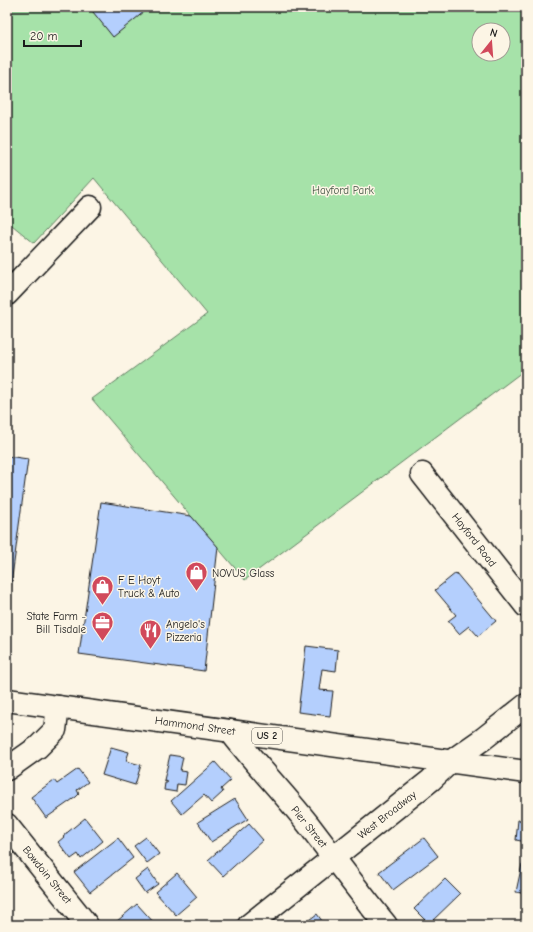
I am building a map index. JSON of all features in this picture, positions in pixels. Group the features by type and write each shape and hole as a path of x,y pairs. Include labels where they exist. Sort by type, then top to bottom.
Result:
{"street":[{"path":"7,294 90,207"},
{"name":"Hayford Road","path":"422,474 526,606"},
{"name":"Hammond Street","path":"7,700 526,772"},
{"name":"West Broadway","path":"249,925 431,780 450,762 483,739 526,705"},
{"path":"7,769 38,747 55,730 58,707"},
{"name":"Pier Street","path":"230,731 248,755 308,824 386,925"},
{"name":"Bowdoin Street","path":"7,825 86,925"}],"green space":[{"name":"Hayford Park","path":"7,7 526,7 526,369 245,580 92,399 207,314 94,178 34,243 7,221"}],"building":[{"path":"89,7 150,7 113,37"},
{"path":"7,456 28,459 7,614"},
{"path":"101,502 191,516 218,547 204,671 79,654"},
{"path":"456,573 496,621 478,636 469,626 459,634 448,621 456,615 435,590"},
{"path":"306,646 338,650 336,671 322,669 319,690 333,691 330,716 298,712"},
{"path":"111,747 129,752 126,761 141,765 135,785 102,775"},
{"path":"170,755 183,757 180,771 187,772 185,785 177,784 176,792 164,790 165,783 168,781 164,780"},
{"path":"215,762 231,780 221,789 223,792 211,803 204,795 182,814 171,801"},
{"path":"78,769 88,782 77,790 79,794 76,797 46,818 31,797 54,780 57,784"},
{"path":"235,799 248,819 211,842 198,822"},
{"path":"85,818 103,841 81,859 78,854 71,859 58,842"},
{"path":"518,820 526,821 526,842 516,840"},
{"path":"249,824 263,840 223,876 208,860"},
{"path":"146,837 159,854 147,863 134,846"},
{"path":"118,838 133,858 90,892 74,872"},
{"path":"424,838 438,856 393,890 379,872"},
{"path":"522,864 526,865 526,894 516,892"},
{"path":"148,869 158,884 145,893 135,879"},
{"path":"177,873 197,897 176,915 155,892"},
{"path":"445,879 460,894 429,924 414,909"},
{"path":"137,904 156,925 119,925 116,922"},
{"path":"317,914 325,925 302,925"}],"place":[{"name":"NOVUS Glass","path":"197,592"},
{"name":"F E Hoyt Truck & Auto","path":"103,606"},
{"name":"State Farm - Bill Tisdale","path":"102,642"},
{"name":"Angelo's Pizzeria","path":"150,650"}]}
